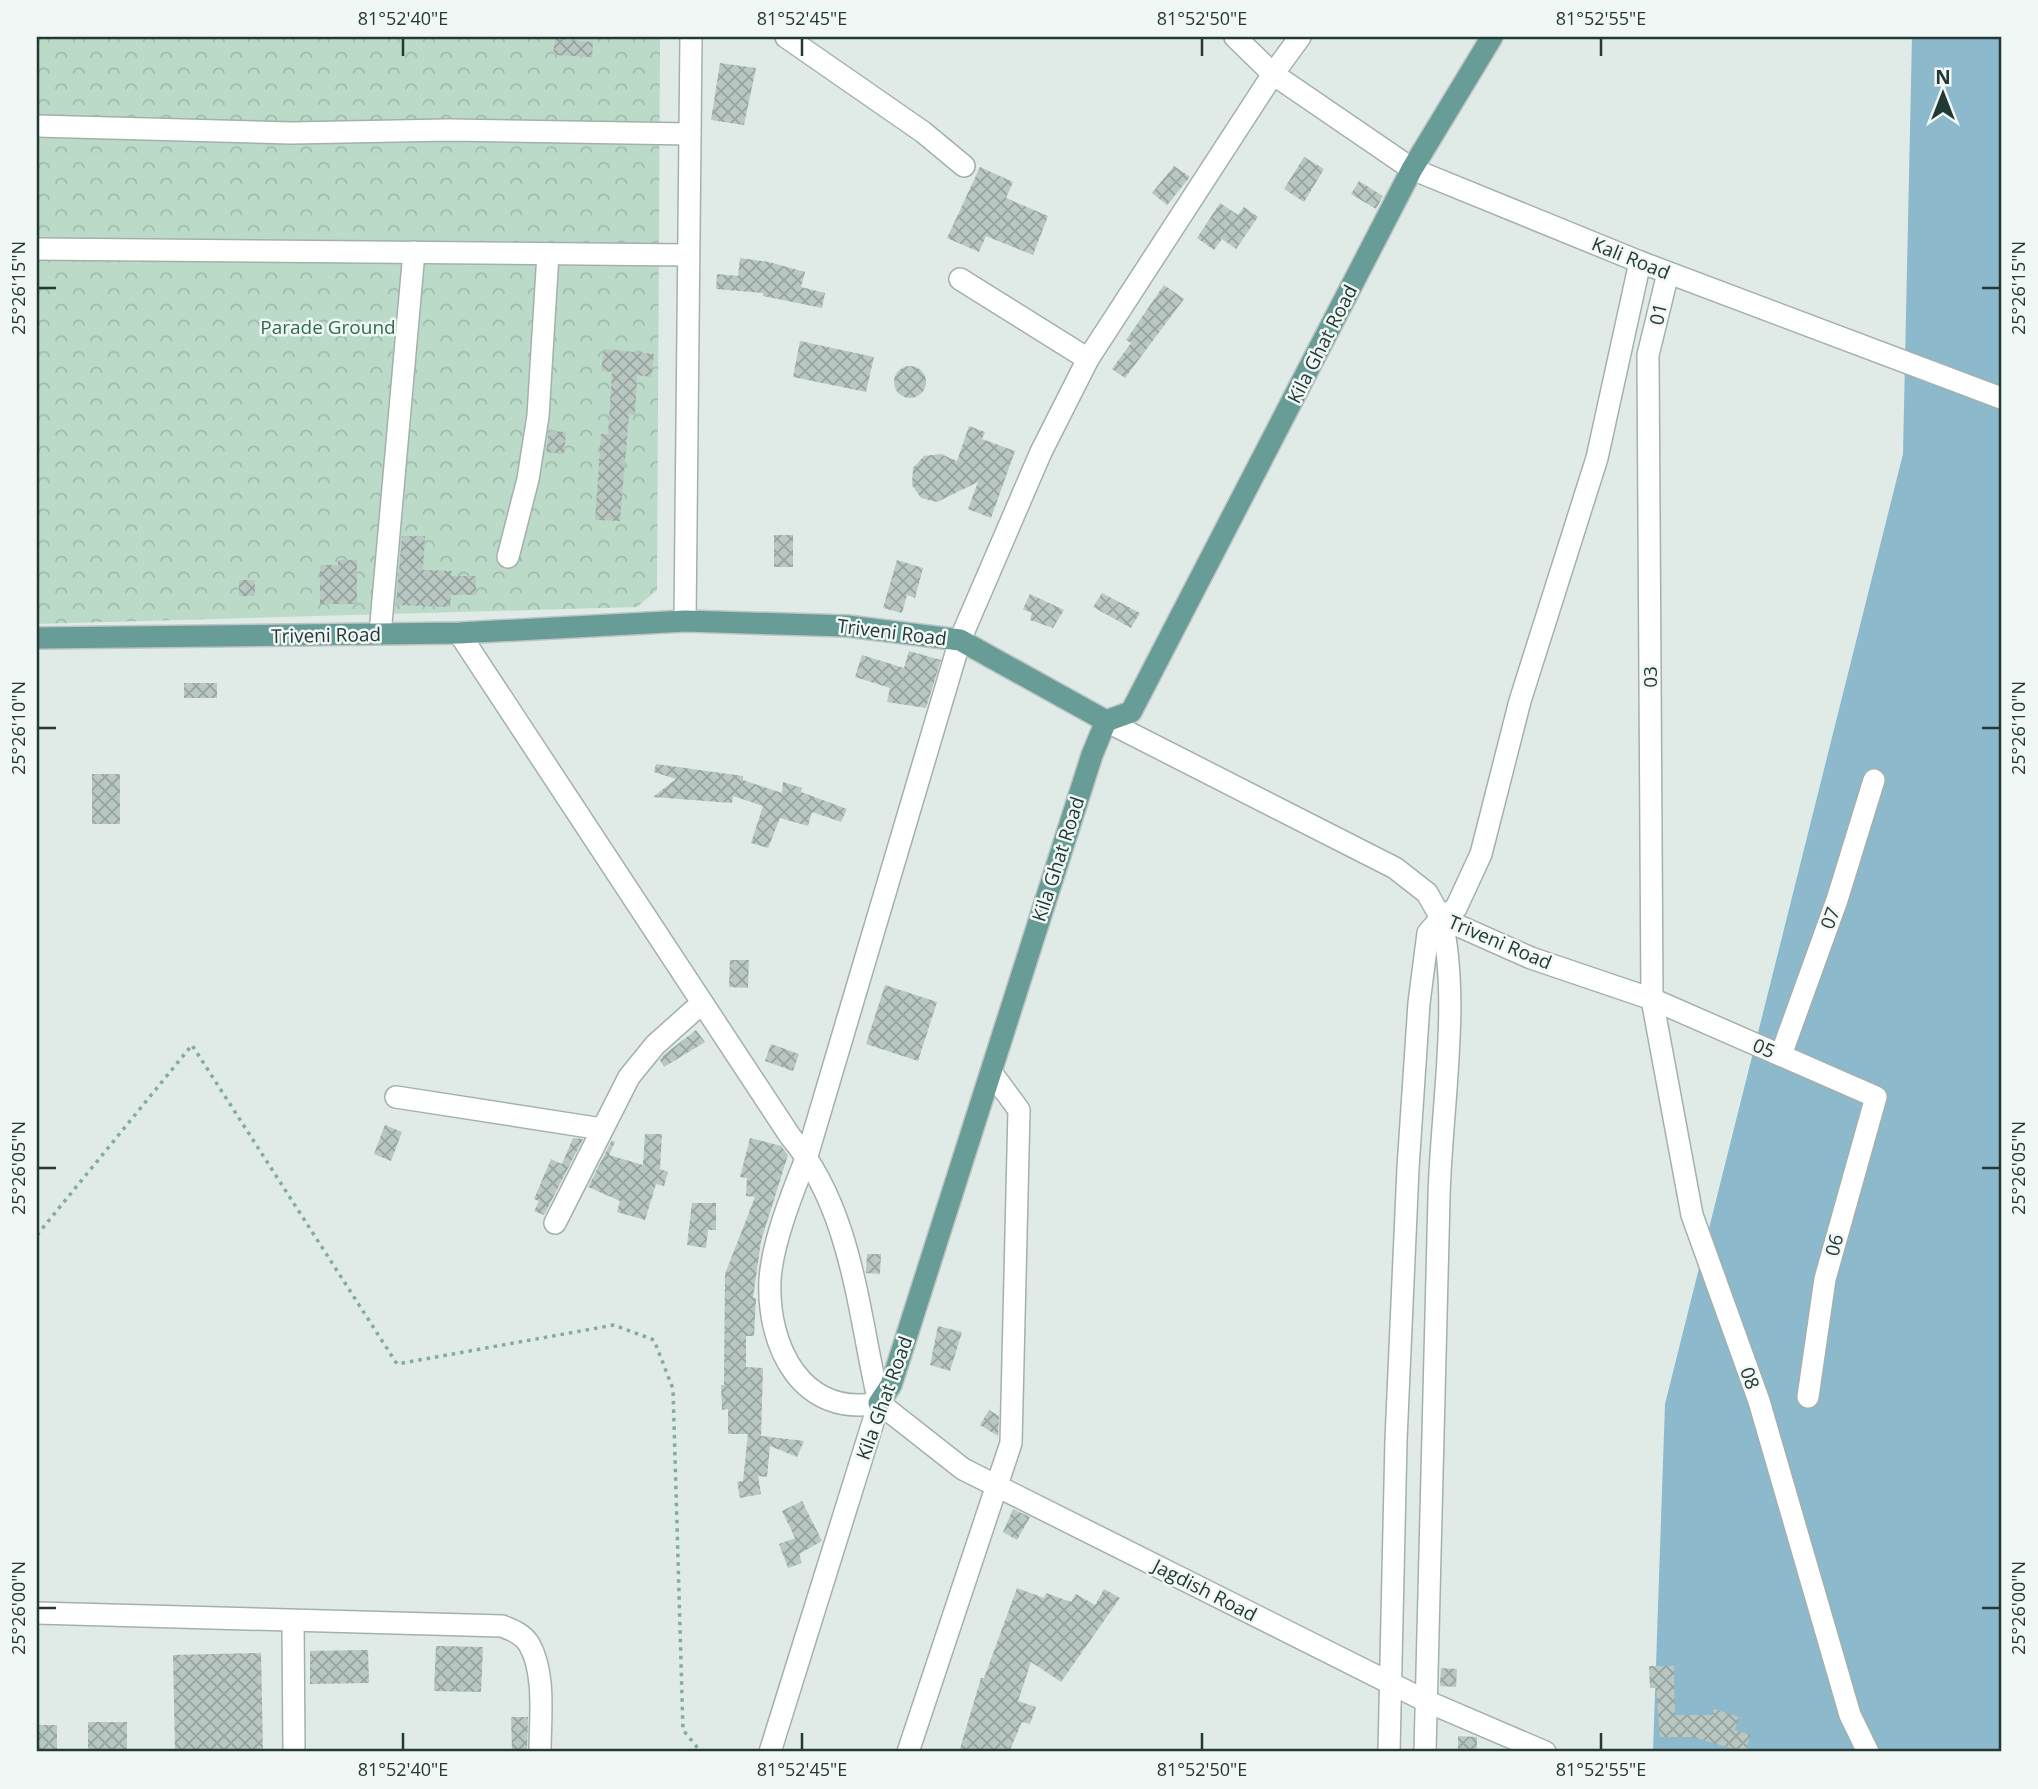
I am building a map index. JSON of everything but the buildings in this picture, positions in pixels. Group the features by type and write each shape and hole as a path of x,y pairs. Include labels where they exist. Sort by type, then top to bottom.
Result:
{"main road":[{"name":"Kila Ghat Road","path":"879,1403 891,1385 1092,755 1106,721 1131,712 1412,169 1492,37"},
{"name":"Triveni Road","path":"37,638 459,634 685,621 847,625 960,640 1106,721"}],"street":[{"path":"685,621 691,37"},
{"path":"786,37 922,132 964,166"},
{"name":"Kali Road","path":"1235,37 1273,74 1412,169 1668,273 1853,340 2001,398"},
{"path":"459,634 790,1136 807,1156 829,1195 844,1237 879,1403 865,1406 830,1402 807,1389 782,1355 774,1322 770,1279 788,1204 807,1156 960,640 1041,452 1088,359 1273,74 1300,37"},
{"path":"37,126 291,133 449,130 690,134"},
{"path":"37,249 688,255"},
{"path":"380,634 414,252"},
{"path":"508,557 528,479 538,416 548,254"},
{"path":"1389,1752 1396,1440 1408,1168 1429,933 1441,918 1456,908 1480,854 1520,701 1597,458 1640,262"},
{"name":"01","path":"1648,355 1668,273"},
{"path":"960,279 1088,359"},
{"path":"1621,350 1648,355"},
{"name":"03","path":"1648,355 1652,999"},
{"name":"Triveni Road","path":"1106,721 1395,868 1427,893 1441,918 1531,957 1652,999"},
{"name":"07","path":"1781,1055 1837,900 1874,780"},
{"path":"1425,1752 1439,1194 1449,998 1449,956 1441,918"},
{"name":"05","path":"1652,999 1876,1097"},
{"name":"08","path":"1652,999 1692,1215 1759,1401 1850,1715 1868,1752"},
{"path":"555,1223 629,1077 655,1045 702,1003"},
{"path":"908,1752 999,1486 1011,1443 1019,1110 991,1072"},
{"path":"396,1097 602,1129"},
{"name":"06","path":"1808,1396 1825,1279 1876,1097"},
{"name":"Jagdish Road","path":"879,1403 963,1469 1426,1701 1545,1752"},
{"name":"Kila Ghat Road","path":"770,1752 879,1403"},
{"path":"37,1613 502,1626 518,1633 529,1644 539,1679 540,1752"},
{"path":"293,1620 294,1752"}],"path":[{"path":"37,1234 192,1045 397,1364 614,1325 654,1340 673,1389 684,1730 701,1752"}],"green space":[{"name":"Parade Ground","path":"37,37 660,37 657,590 637,607 37,624"}],"water":[{"path":"1912,37 2001,37 2001,1752 1653,1752 1665,1404 1903,454"}]}
